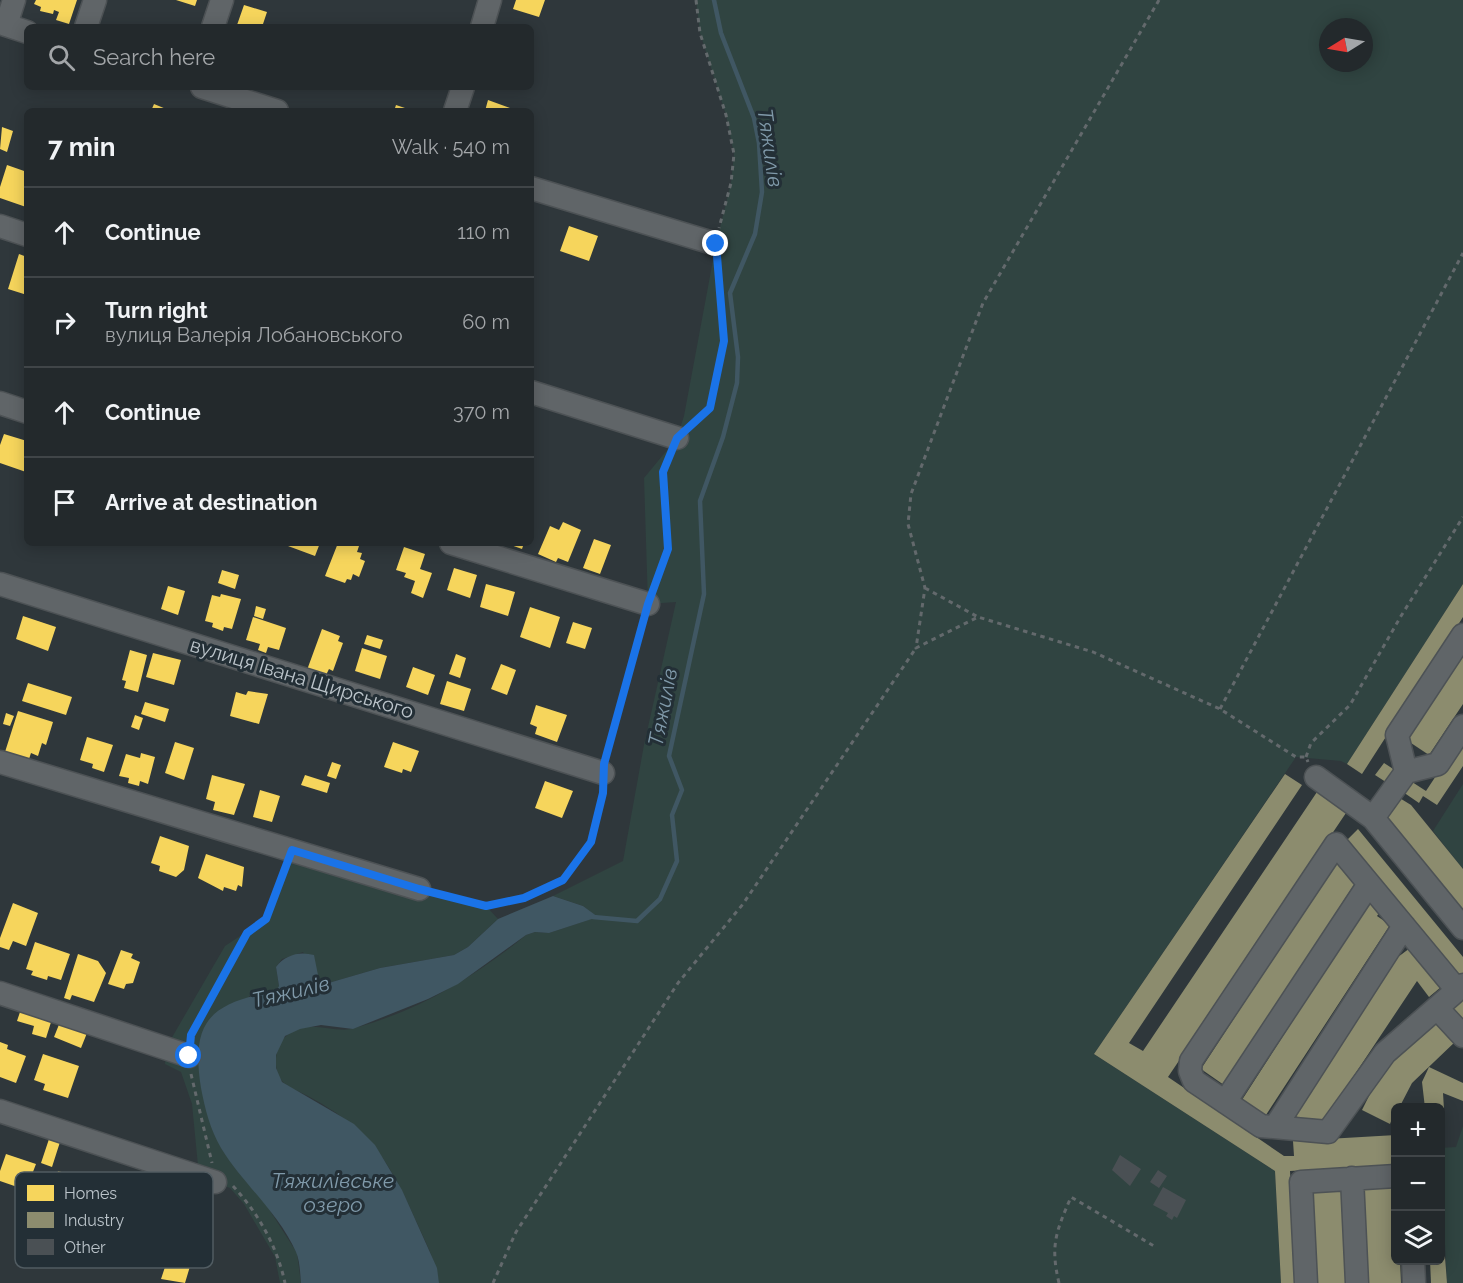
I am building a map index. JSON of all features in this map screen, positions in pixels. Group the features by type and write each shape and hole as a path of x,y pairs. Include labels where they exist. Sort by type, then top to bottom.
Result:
{"street":[{"path":"11,27 14,0"},
{"path":"87,24 94,0"},
{"path":"214,24 222,0"},
{"path":"483,24 490,0"},
{"path":"211,90 268,108"},
{"path":"456,108 462,90"},
{"path":"534,190 716,244"},
{"path":"0,226 24,234"},
{"path":"534,394 677,438"},
{"path":"0,403 24,411"},
{"path":"461,546 648,604"},
{"name":"вулиця Івана Щирського","path":"0,584 603,773"},
{"path":"1406,772 1397,735 1463,635"},
{"path":"1373,818 1406,772 1438,764 1463,726"},
{"path":"0,762 419,889"},
{"path":"1311,767 1373,818 1463,928"},
{"path":"1336,844 1404,926 1460,988 1385,1053 1328,1132 1261,1126 1194,1081 1190,1071 1191,1061 1336,844"},
{"path":"1226,1102 1369,884"},
{"path":"1275,1127 1404,926"},
{"path":"0,993 189,1056"},
{"path":"1437,1008 1463,1036"},
{"path":"0,1111 208,1172"},
{"path":"213,1174 218,1175"},
{"path":"1306,1283 1301,1182 1391,1176"},
{"path":"1352,1179 1357,1283"},
{"path":"1413,1265 1414,1283"}],"path":[{"path":"419,889 486,906 524,898 563,880 591,842 603,793 604,764 648,604 668,549 663,472 677,438 710,408 724,341 716,244 731,183 734,154 726,115 700,33 696,0"},
{"path":"493,1283 516,1232 678,982 743,904 916,648 925,588 908,524 911,494 983,303 1159,0"},
{"path":"1220,709 1463,253"},
{"path":"1311,767 1311,743 1350,705 1463,517"},
{"path":"925,588 978,617 1093,652 1220,709 1311,767"},
{"path":"916,648 978,617"},
{"path":"285,1283 279,1255 248,1202 218,1175 189,1066 189,1056 191,1035 247,933 266,919 292,850"},
{"path":"1059,1283 1053,1256 1058,1228 1071,1197 1154,1246"}],"green space":[{"path":"696,0 1463,0 1463,584 1347,764 1341,761 1296,757 1094,1054 1275,1171 1281,1283 439,1283 436,1268 407,1201 376,1149 348,1121 286,1085 280,1079 276,1067 277,1053 281,1041 294,1031 311,1027 347,1030 378,1021 424,1002 467,978 526,935 535,932 549,933 597,917 583,906 553,896 623,861 644,745 676,602 648,604 644,478 677,438 684,416 716,244 731,183 734,154 726,115 700,33"},
{"path":"1463,784 1463,869 1433,831"},
{"path":"292,850 419,889 486,906 498,919 468,947 454,955 380,968 325,984 319,980 303,952 282,959 276,967 279,986 276,991 249,996 267,1206 297,1253 301,1283 280,1283 275,1257 244,1204 230,1188 213,1181 213,1172 199,1172 192,1104 181,1072 165,1064 167,1046 225,946 266,919"},
{"path":"1463,1126 1463,1283 1447,1283 1445,1148 1456,1147"}],"water":[{"name":"Тяжилівське озеро","path":"553,896 583,906 598,917 549,933 535,932 526,935 458,984 428,999 353,1029 321,1025 300,1029 285,1036 276,1055 276,1068 282,1082 354,1124 375,1145 402,1190 437,1268 439,1283 301,1283 300,1267 289,1238 230,1161 217,1141 211,1126 201,1088 198,1065 199,1045 203,1030 210,1018 221,1009 236,1002 276,991 279,986 276,967 293,955 314,955 319,980 325,984 380,968 454,955 468,947 498,919"}],"building: Homes":[{"path":"36,0 77,0 69,24 56,20 59,12 54,10 53,14 40,11 41,7 34,4"},
{"path":"176,0 197,0 195,6"},
{"path":"516,0 545,0 539,17 513,9"},
{"path":"244,5 267,12 263,24 237,24"},
{"path":"488,100 510,108 486,108"},
{"path":"154,104 164,108 152,108"},
{"path":"2,127 13,131 7,152 0,149"},
{"path":"7,165 24,171 24,206 0,198 0,187"},
{"path":"569,226 598,236 589,261 560,251"},
{"path":"19,254 24,256 24,294 8,289"},
{"path":"4,434 24,440 24,471 0,463 0,445"},
{"path":"563,522 581,530 568,562 558,558 556,562 538,554 550,526 559,530"},
{"path":"594,539 611,545 600,574 583,568"},
{"path":"288,546 319,546 315,556"},
{"path":"337,546 359,546 357,552 362,553 360,559 365,561 359,577 353,574 351,580 347,579 345,583 325,576"},
{"path":"404,547 425,554 420,569 432,573 423,598 411,593 415,581 404,577 406,573 396,570"},
{"path":"454,568 477,575 470,598 447,590"},
{"path":"222,570 239,575 235,589 218,583"},
{"path":"486,584 515,592 508,616 480,607"},
{"path":"168,586 185,591 178,615 161,609"},
{"path":"221,594 241,599 232,629 224,627 223,631 212,627 213,623 205,621 212,595 220,597"},
{"path":"256,606 266,609 263,619 254,616"},
{"path":"530,607 560,617 550,648 520,637"},
{"path":"23,616 56,627 48,651 16,639"},
{"path":"253,617 286,628 279,650 268,647 266,653 258,650 260,644 246,640"},
{"path":"573,622 592,628 585,649 566,643"},
{"path":"322,629 340,636 338,641 343,643 333,671 329,669 326,675 307,670"},
{"path":"367,635 383,640 380,649 364,644"},
{"path":"362,648 387,656 380,679 355,671"},
{"path":"130,650 147,655 138,692 124,688 126,681 122,680"},
{"path":"153,653 181,660 174,685 146,677"},
{"path":"456,654 466,658 460,678 449,674"},
{"path":"501,664 516,670 507,695 491,689"},
{"path":"413,667 435,675 428,695 406,687"},
{"path":"447,681 471,689 464,711 440,704"},
{"path":"28,683 72,697 66,715 22,701"},
{"path":"248,691 268,694 259,724 230,716 236,692 246,695"},
{"path":"145,702 169,709 165,722 141,714"},
{"path":"536,705 567,715 557,742 535,734 537,727 530,724"},
{"path":"18,711 53,722 46,745 42,743 38,756 31,753 29,759 5,752"},
{"path":"6,713 14,716 10,726 3,724"},
{"path":"135,715 143,718 139,730 131,727"},
{"path":"87,737 113,745 104,772 92,768 93,764 80,760"},
{"path":"175,742 194,748 184,780 165,773"},
{"path":"393,742 419,751 411,772 403,769 402,773 384,767"},
{"path":"141,753 155,757 148,784 140,781 139,786 128,783 129,778 119,776 126,754 140,758"},
{"path":"332,762 341,765 336,779 327,776"},
{"path":"212,775 245,784 234,815 213,810 215,802 206,799"},
{"path":"305,775 330,783 327,793 301,785"},
{"path":"545,781 573,791 562,818 535,808"},
{"path":"260,790 280,796 272,822 253,817"},
{"path":"160,836 189,846 184,870 176,877 159,871 160,866 151,863"},
{"path":"206,854 244,867 242,887 238,885 236,891 224,887 223,891 198,878"},
{"path":"13,903 38,913 26,946 13,941 9,950 0,947 0,938"},
{"path":"35,942 70,954 61,980 48,976 47,980 31,975 33,971 26,969"},
{"path":"121,950 133,954 131,958 140,962 133,983 126,984 124,989 108,984"},
{"path":"78,954 98,961 106,973 94,1002 72,995 70,1000 64,998"},
{"path":"21,1009 52,1019 46,1038 32,1034 34,1026 17,1021"},
{"path":"60,1022 87,1033 81,1048 54,1037"},
{"path":"0,1042 8,1045 7,1049 26,1056 16,1083 0,1077"},
{"path":"43,1054 79,1066 68,1098 43,1090 45,1084 34,1080"},
{"path":"49,1139 60,1142 52,1167 41,1163"},
{"path":"6,1154 36,1164 33,1172 15,1172 15,1186 0,1181 0,1171"},
{"path":"165,1268 190,1268 185,1283 161,1279"}],"building: Industry":[{"path":"1463,584 1463,617 1362,774 1347,764"},
{"path":"1463,650 1463,704 1429,755 1405,739"},
{"path":"1463,735 1463,766 1437,805 1423,796 1419,803 1403,792 1409,780 1426,791"},
{"path":"1384,763 1401,774 1392,786 1375,775"},
{"path":"1285,774 1302,785 1129,1043 1143,1051 1319,789 1348,810 1168,1077 1284,1156 1294,1156 1293,1141 1391,1135 1391,1165 1290,1171 1296,1283 1281,1283 1275,1171 1094,1054"},
{"path":"1398,797 1411,805 1463,869 1463,913 1384,813"},
{"path":"1358,829 1463,957 1463,973 1458,976 1346,841"},
{"path":"1336,862 1359,877 1224,1085 1201,1069"},
{"path":"1371,899 1383,907 1377,916 1390,925 1264,1118 1240,1103"},
{"path":"1410,948 1441,987 1429,997 1417,981 1321,1125 1295,1116 1398,957"},
{"path":"1463,997 1463,1023 1450,1009"},
{"path":"1437,1019 1457,1040 1412,1083 1402,1103 1391,1103 1390,1124 1362,1110 1386,1062"},
{"path":"1429,1067 1463,1083 1463,1101 1443,1093 1444,1103 1424,1103 1422,1082"},
{"path":"1391,1184 1391,1265 1400,1265 1401,1283 1368,1283 1363,1186"},
{"path":"1342,1187 1347,1283 1317,1283 1312,1189"},
{"path":"1445,1257 1447,1283 1431,1283 1430,1265 1445,1265"}],"building: Other":[{"path":"1120,1155 1141,1169 1130,1186 1112,1170"},
{"path":"1158,1170 1167,1176 1159,1188 1150,1182"},
{"path":"1163,1187 1186,1200 1177,1218 1174,1216 1172,1220 1166,1216 1168,1213 1153,1205"}],"waterway":[{"name":"Тяжилів","path":"593,917 637,921 660,899 677,861 672,815 682,790 669,756 704,594 700,501 723,437 737,383 738,357 730,293 755,234 762,192 759,143 754,118 721,33 714,0"}],"route":[{"path":"189,1056 191,1035 247,933 266,919 292,850 419,889 486,906 524,898 563,880 591,842 603,793 604,764 648,604 668,549 663,472 677,438 710,408 724,341 716,244"}]}
